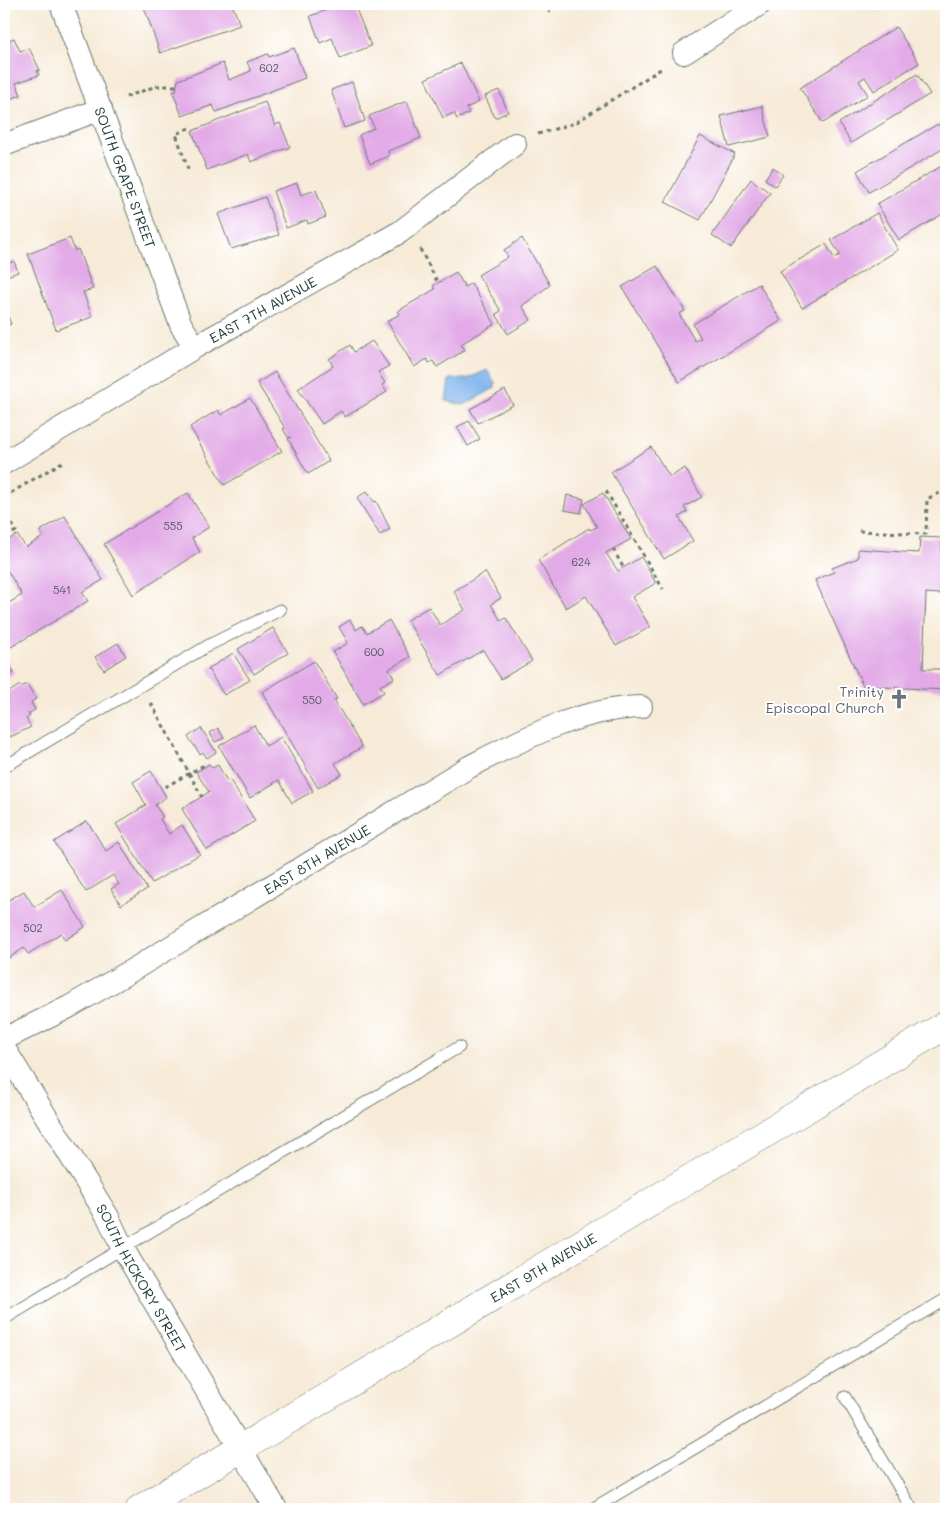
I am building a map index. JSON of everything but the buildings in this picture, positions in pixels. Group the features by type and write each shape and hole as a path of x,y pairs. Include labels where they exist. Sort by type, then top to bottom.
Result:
{"street":[{"name":"SOUTH GRAPE STREET","path":"61,4 181,325 195,347"},
{"path":"684,53 760,4"},
{"path":"4,145 101,109"},
{"name":"EAST 7TH AVENUE","path":"4,463 195,347 408,227 515,144"},
{"name":"EAST 8TH AVENUE","path":"4,1040 69,1007 130,972 469,767 524,739 582,715 614,708 641,708"},
{"name":"EAST 9TH AVENUE","path":"140,1509 946,1025"},
{"name":"SOUTH HICKORY STREET","path":"4,1048 108,1217 122,1247 276,1509"}],"lane":[{"path":"4,767 209,645 280,610"},
{"path":"4,1319 459,1047"},
{"path":"592,1509 946,1298"},
{"path":"845,1397 912,1509"}],"path":[{"path":"545,4 550,13"},
{"path":"515,144 546,130 575,123 684,53"},
{"path":"126,97 156,86 177,86"},
{"path":"189,128 176,134 189,172"},
{"path":"408,227 438,283"},
{"path":"4,497 64,461"},
{"path":"859,531 926,534 927,498 946,490"},
{"path":"606,492 662,589"},
{"path":"4,510 16,531 4,539"},
{"path":"613,549 623,567"},
{"path":"140,685 202,797"},
{"path":"165,787 206,764"}],"water":[{"path":"487,370 495,382 495,388 464,405 446,401 449,379 467,379"}],"place":[{"name":"Trinity Episcopal Church","path":"899,699"}]}
